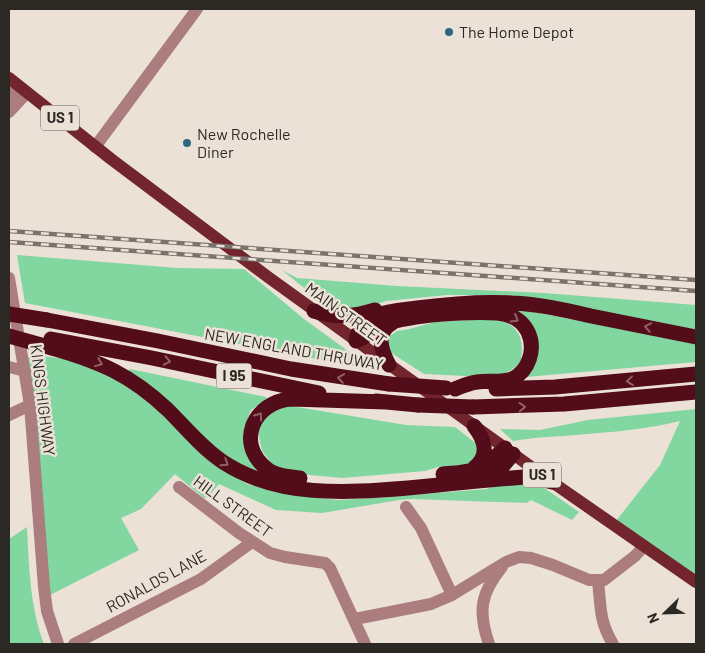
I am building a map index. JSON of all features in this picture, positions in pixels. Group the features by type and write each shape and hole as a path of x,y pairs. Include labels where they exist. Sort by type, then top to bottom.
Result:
{"highway":[{"path":"314,310 332,316 348,317 386,307 480,302 526,304 696,336"},
{"path":"356,341 359,328 366,320 374,316 387,312 438,305"},
{"path":"356,341 384,325 398,320 490,312 508,314 525,327 532,346 528,362 521,372 511,379 478,382 450,389"},
{"name":"NEW ENGLAND THRUWAY","path":"9,314 150,339 291,369 389,384 450,389 555,387 696,374"},
{"path":"389,365 381,348 381,337 387,327 398,320"},
{"path":"9,334 52,344 124,375 156,399 214,455 236,469 262,481 312,490 351,492 525,477 552,482"},
{"name":"I 95","path":"52,344 152,358 285,386 386,402 418,405 473,407 564,404 696,392"},
{"path":"386,402 291,399 277,401 264,408 254,422 251,437 254,452 260,462 274,473 313,480 368,481 477,470 509,451"},
{"path":"463,472 477,466 484,455 484,444 474,426"},
{"path":"476,482 494,476 509,451"}],"main road":[{"name":"MAIN STREET","path":"9,78 96,147 356,341 552,482 696,582"}],"street":[{"path":"96,147 196,9"},
{"path":"9,96 14,92 24,91 23,97 9,112"},
{"name":"KINGS HIGHWAY","path":"9,278 30,405 47,611 58,644"},
{"path":"9,367 25,371"},
{"path":"9,415 30,405"},
{"name":"HILL STREET","path":"179,487 252,542 270,553 324,563 330,568 365,644"},
{"path":"406,507 421,528 452,595"},
{"name":"RONALDS LANE","path":"74,644 200,578 252,542"},
{"path":"355,620 431,604 452,595 506,562 518,557 531,558 589,580 604,580 611,577 644,546"},
{"path":"489,644 482,617 482,605 492,580 506,562"},
{"path":"598,581 601,618 613,644"},
{"path":"465,586 476,593 482,605"}],"green space":[{"path":"17,255 178,268 244,269 304,319 374,370 25,303"},
{"path":"282,270 297,278 397,286 544,293 696,305 696,330 508,295 447,295 386,301 360,310 330,309"},
{"path":"518,309 696,343 696,362 526,377 533,367 518,315"},
{"path":"490,319 507,323 518,332 521,339 522,355 520,364 505,374 487,377 424,374 390,352 388,343 390,336 397,331 435,322"},
{"path":"30,355 78,360 124,381 167,416 207,459 247,484 291,495 339,500 487,489 497,485 537,483 579,512 572,520 531,500 527,503 412,499 322,513 276,510 219,484 208,497 204,498 175,474 141,509 121,518 139,550 48,596 27,357 30,357"},
{"path":"130,369 266,397 266,400 251,410 244,429 249,455 265,476 211,449 128,371"},
{"path":"291,406 406,425 455,427 478,445 480,454 465,466 438,467 425,471 342,478 299,474 275,468 262,451 258,432 264,417 278,408"},
{"path":"696,409 696,580 616,521 660,465 680,421 654,427 513,441 500,429 540,430 588,420"},
{"path":"27,527 33,601 44,644 9,644 9,539"}],"railway":[{"path":"9,231 696,280"},
{"path":"9,242 696,291"}],"place":[{"name":"The Home Depot","path":"449,32"},
{"name":"New Rochelle Diner","path":"187,143"}]}
